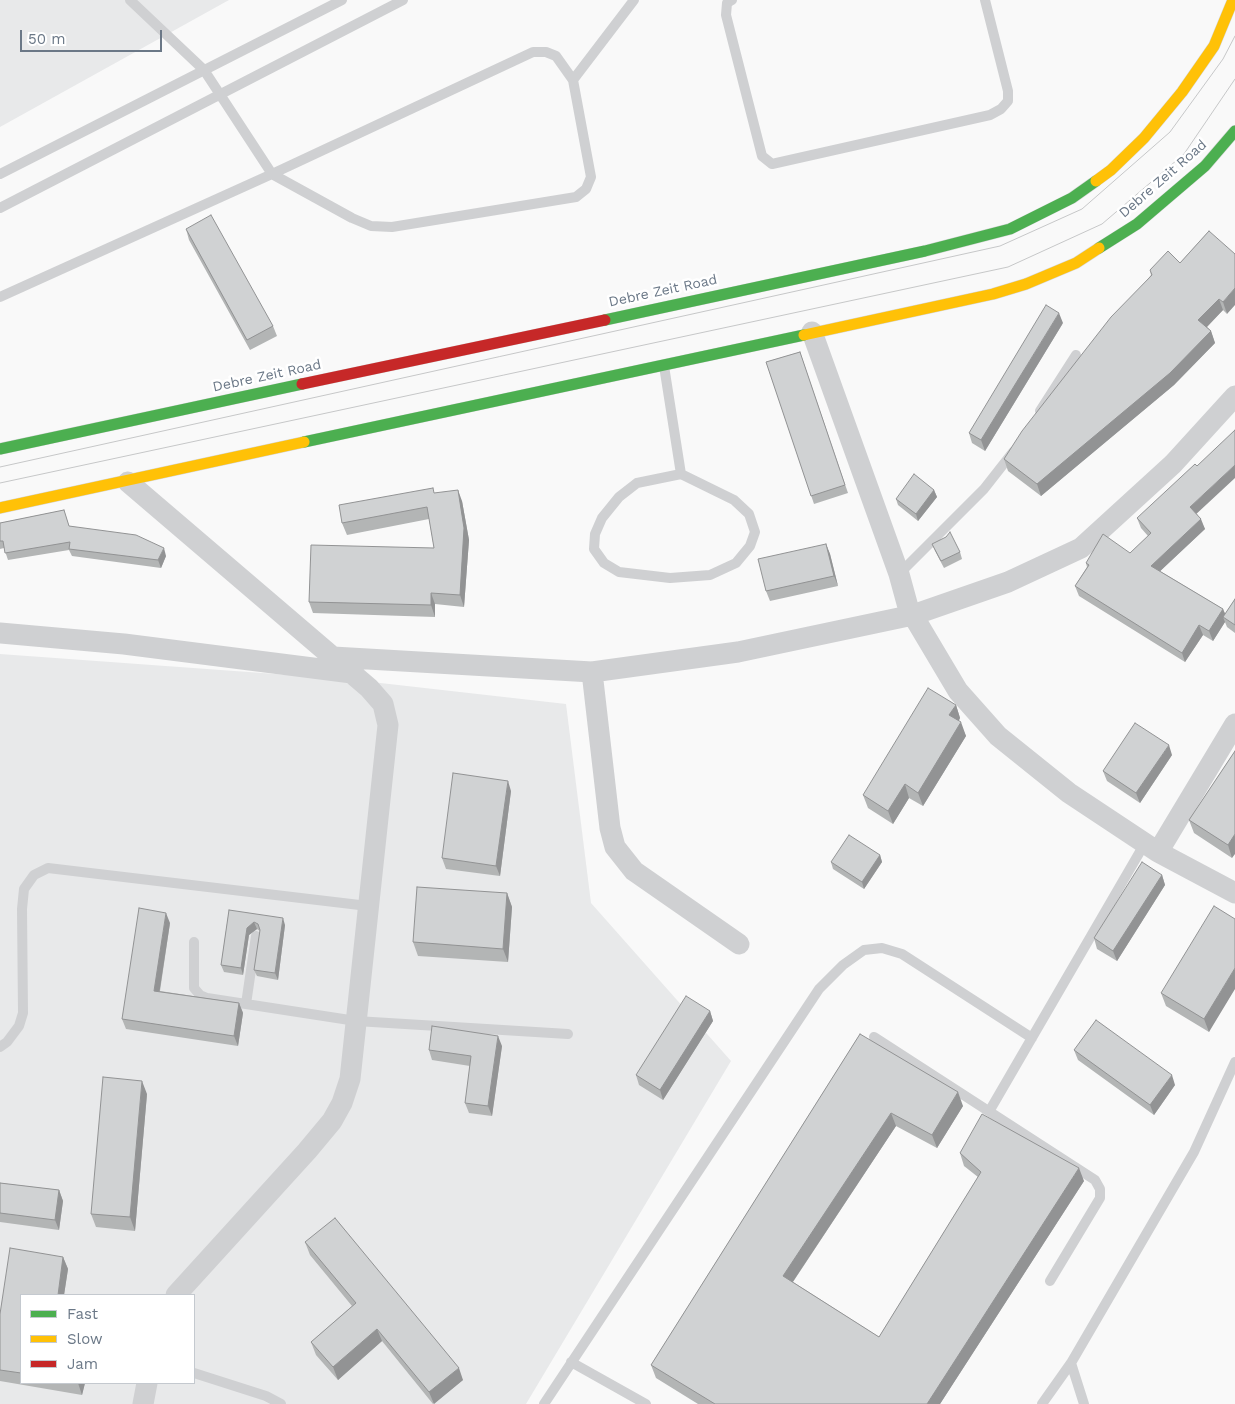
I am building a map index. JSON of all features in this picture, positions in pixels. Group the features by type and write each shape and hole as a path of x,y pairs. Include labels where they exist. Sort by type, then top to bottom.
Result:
{"main road":[{"name":"Debre Zeit Road","path":"0,449 925,251 1010,229 1072,198 1111,170 1144,138 1182,92 1214,46 1233,0"},
{"name":"Debre Zeit Road","path":"0,508 128,482 993,294 1026,284 1076,263 1137,224 1206,166 1235,131"}],"street":[{"path":"812,332 899,574 908,607 958,691 998,736 1069,792 1152,848 1235,893"},
{"path":"333,657 592,672 738,652 913,615 1008,582 1081,548 1173,464 1235,396"},
{"path":"128,482 369,688 383,704 388,725 350,1079 332,1121 177,1294"},
{"path":"0,634 124,644 352,673"},
{"path":"592,672 610,828 615,847 634,872 739,944"},
{"path":"1152,848 1235,724"},
{"path":"143,1404 147,1384"}],"lane":[{"path":"0,297 272,174 534,52 546,52 556,56 572,80 590,177 586,189 576,197 392,227 371,226 352,218 272,174 204,70 130,0"},
{"path":"0,174 342,0"},
{"path":"0,208 402,0"},
{"path":"572,80 634,0"},
{"path":"732,0 728,3 726,15 762,156 772,164 990,115 1001,109 1008,101 1008,91 985,0"},
{"path":"1033,421 1076,355"},
{"path":"664,364 681,474"},
{"path":"899,574 984,489 1017,445"},
{"path":"681,474 734,500 749,514 755,532 750,546 736,563 710,575 670,578 619,572 604,563 594,549 595,534 602,518 619,497 637,483 681,474"},
{"path":"990,1110 1032,1038 1152,848"},
{"path":"0,1047 7,1042 19,1026 23,1013 22,908 24,888 34,875 48,868 368,906"},
{"path":"246,1004 256,936"},
{"path":"194,942 194,988 200,995 207,998 356,1021 568,1034"},
{"path":"544,1404 819,989 850,960 864,950 882,948 902,954 1032,1038"},
{"path":"874,1037 990,1110 1095,1180 1100,1189 1100,1198 1050,1281"},
{"path":"1042,1404 1071,1363 1194,1152 1235,1062"},
{"path":"571,1362 646,1404"},
{"path":"1071,1363 1084,1404"},
{"path":"195,1373 266,1396 281,1404"}],"shaded area":[{"path":"0,0 229,0 0,127"},
{"path":"0,654 345,679 566,704 591,903 731,1061 526,1404 0,1404"}],"building":[{"path":"211,215 273,326 247,340 186,229"},
{"path":"1209,231 1235,254 1235,288 1223,302 1219,299 1198,320 1211,331 1170,373 1037,484 1004,459 1022,431 1111,317 1152,275 1150,270 1168,251 1180,263"},
{"path":"1046,305 1059,313 981,440 969,433"},
{"path":"800,352 845,485 811,496 766,362"},
{"path":"1235,430 1235,465 1190,507 1201,519 1151,566 1223,609 1209,631 1199,625 1182,653 1075,586 1089,565 1086,563 1103,534 1130,553 1151,533 1137,518"},
{"path":"914,474 934,490 916,514 896,499"},
{"path":"433,488 434,493 458,490 464,528 460,595 431,593 431,605 309,602 311,545 434,548 427,507 342,523 339,505"},
{"path":"64,510 69,526 136,535 164,548 158,560 69,549 70,542 5,553 3,541 0,541 0,523"},
{"path":"950,532 960,552 941,561 932,544 946,537"},
{"path":"826,544 834,576 766,591 758,559"},
{"path":"1235,599 1235,625 1223,617"},
{"path":"928,688 956,705 949,715 961,722 918,793 905,784 888,811 863,795"},
{"path":"1135,723 1169,745 1136,793 1103,771"},
{"path":"1235,751 1235,834 1228,845 1189,820"},
{"path":"453,773 508,781 496,866 442,858"},
{"path":"849,835 880,855 862,882 831,862"},
{"path":"1142,862 1162,875 1113,951 1094,938"},
{"path":"417,887 507,893 503,949 413,942"},
{"path":"1214,906 1235,919 1235,968 1204,1019 1161,993"},
{"path":"139,908 166,913 154,991 239,1003 234,1036 122,1019"},
{"path":"229,910 283,918 275,973 254,970 260,930 258,924 254,922 247,928 241,968 221,965"},
{"path":"686,996 710,1011 660,1090 636,1075"},
{"path":"1096,1020 1172,1075 1150,1105 1074,1050"},
{"path":"432,1026 498,1036 488,1106 465,1103 471,1056 429,1050"},
{"path":"860,1034 958,1092 932,1135 891,1113 783,1276 879,1337 981,1172 960,1153 982,1114 1079,1168 927,1404 715,1404 651,1365"},
{"path":"103,1077 142,1081 130,1217 91,1214"},
{"path":"0,1183 59,1190 55,1220 0,1213"},
{"path":"335,1218 459,1368 429,1392 377,1329 333,1367 311,1342 356,1303 305,1242"},
{"path":"10,1248 63,1257 58,1294 20,1294 20,1373 0,1370 0,1314"}],"tram line":[{"path":"0,467 1000,246 1082,209 1170,132 1223,59 1235,36"},
{"path":"0,483 1008,267 1102,224 1184,154 1235,79"}],"traffic: fast":[{"path":"1099,248 1137,224 1205,166 1235,131"},
{"path":"605,320 925,251 1010,229 1072,198 1096,181"},
{"path":"304,442 804,335"},
{"path":"0,449 302,384"}],"traffic: slow":[{"path":"1096,181 1111,170 1144,138 1182,92 1214,46 1233,0"},
{"path":"804,335 993,294 1026,284 1076,263 1099,248"},
{"path":"0,508 304,442"}],"traffic: jam":[{"path":"302,384 605,320"}]}
